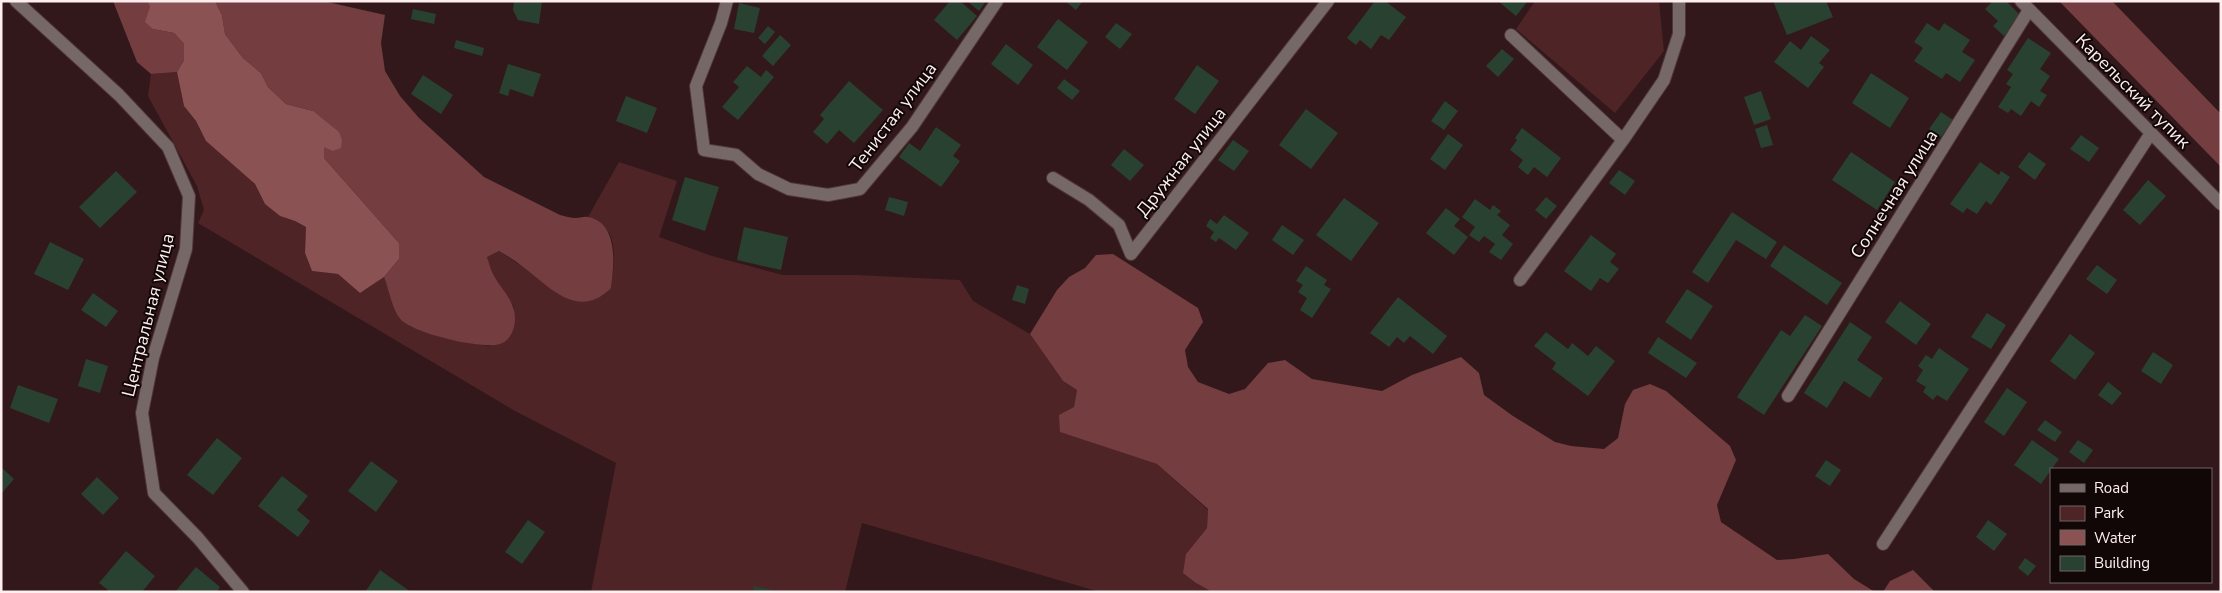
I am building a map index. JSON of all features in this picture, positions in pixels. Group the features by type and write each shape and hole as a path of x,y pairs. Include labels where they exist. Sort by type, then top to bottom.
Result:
{"street":[{"name":"Центральная улица","path":"16,1 119,95 168,147 189,196 186,249 153,358 142,413 154,493 198,538 243,592"},
{"name":"Тенистая улица","path":"726,1 721,23 696,86 704,150 736,156 758,174 789,189 828,195 860,189 912,127 997,1"},
{"name":"Дружная улица","path":"1053,178 1089,200 1120,225 1131,254 1328,1"},
{"path":"1520,280 1623,140 1664,80 1679,34 1679,1"},
{"name":"Карельский тупик","path":"2025,6 2221,204"},
{"name":"Солнечная улица","path":"1788,396 2025,6"},
{"path":"1511,35 1623,140"},
{"path":"1883,544 2151,134"}],"green space":[{"path":"1535,1 1659,1 1664,51 1615,113 1516,29"},
{"path":"177,72 184,106 196,121 206,141 255,184 265,204 280,216 306,227 305,253 312,271 338,274 360,293 384,277 400,319 411,327 462,341 488,346 502,343 514,307 491,272 487,257 499,251 520,265 611,288 614,260 613,245 605,228 597,221 588,217 619,162 677,181 659,237 712,256 783,275 856,275 960,280 973,301 1030,334 1063,381 1077,390 1074,407 1061,432 1157,464 1208,510 1207,528 1186,554 1196,583 1212,592 1100,592 862,523 845,592 591,592 616,463 515,411 198,223 204,210 197,186 148,96 151,74"}],"shaded area":[{"path":"113,1 147,1 150,7 153,29 174,33 184,44 184,60 177,72 151,74 137,62"},
{"path":"215,1 323,1 385,15 381,43 385,71 400,96 419,118 484,177 560,215 574,218 586,217 598,221 605,227 610,236 612,246 613,268 611,288 599,297 587,301 576,301 554,291 517,262 499,251 487,257 495,278 513,306 514,327 507,340 500,344 479,345 433,335 408,325 401,320 393,305 384,277 399,259 399,243 324,158 324,147 313,111 286,104 268,87 261,73 243,58 225,34 222,15"},
{"path":"2059,1 2112,1 2221,114 2221,167"},
{"path":"1113,254 1198,308 1203,322 1185,350 1188,367 1198,382 1229,394 1245,389 1268,363 1285,360 1312,379 1382,391 1412,375 1461,357 1479,373 1484,395 1513,416 1555,442 1571,446 1604,449 1618,438 1625,404 1633,390 1650,384 1666,391 1730,446 1736,460 1717,505 1721,522 1777,560 1828,554 1854,579 1875,592 1212,592 1183,573 1186,554 1207,528 1208,509 1157,464 1060,432 1059,415 1074,407 1077,390 1063,381 1030,334 1057,290 1069,277 1085,268 1096,255"},
{"path":"1913,570 1935,592 1883,592 1890,581"}],"water":[{"path":"147,1 215,1 222,15 225,34 243,58 261,73 268,87 286,104 313,111 339,132 342,140 341,148 333,151 324,147 324,158 399,243 399,259 384,277 360,293 338,274 312,271 305,253 306,227 280,216 265,204 255,184 206,141 196,121 184,106 177,72 184,60 184,44 174,33 153,29 145,22 150,7"}],"building":[{"path":"514,1 542,1 539,24 518,20 513,10"},
{"path":"950,1 960,1 977,16 957,40 934,20"},
{"path":"967,1 986,1 979,11"},
{"path":"1065,1 1083,1 1076,10"},
{"path":"1375,1 1385,1 1406,17 1389,40 1381,35 1371,49 1360,40 1356,45 1347,38"},
{"path":"1498,1 1528,1 1516,16"},
{"path":"1773,1 1826,1 1833,17 1787,35"},
{"path":"1993,1 2006,1 2022,17 2004,36 1993,26 1998,21 1985,9"},
{"path":"739,3 760,8 754,33 734,29"},
{"path":"413,9 436,14 434,24 411,19"},
{"path":"1058,19 1088,42 1067,70 1037,47"},
{"path":"1116,23 1132,34 1120,49 1105,37"},
{"path":"1927,23 1939,31 1944,23 1970,40 1962,52 1975,60 1960,82 1946,73 1942,79 1914,61 1923,48 1914,42"},
{"path":"768,26 775,32 765,44 758,38"},
{"path":"780,35 791,45 773,66 762,56"},
{"path":"1811,36 1830,50 1819,63 1824,67 1808,88 1774,62 1790,41 1801,50"},
{"path":"2028,38 2051,53 2040,69 2050,76 2040,91 2047,95 2039,107 2031,101 2021,116 2011,109 2008,113 1998,107 2011,87 2006,84 2013,74 2007,70"},
{"path":"456,40 484,48 482,56 454,48"},
{"path":"1006,44 1033,65 1018,85 991,64"},
{"path":"1502,49 1514,59 1498,77 1486,66"},
{"path":"508,64 541,74 533,97 510,89 508,96 499,93"},
{"path":"1197,65 1219,81 1195,114 1174,99"},
{"path":"747,66 761,77 766,70 774,77 738,120 722,107 739,87 733,82"},
{"path":"1871,73 1909,98 1890,128 1852,103"},
{"path":"423,75 453,95 441,114 411,94"},
{"path":"1064,79 1080,91 1072,100 1057,88"},
{"path":"849,81 883,110 854,143 839,130 827,144 813,132 824,119 820,115"},
{"path":"1761,91 1771,119 1754,125 1744,97"},
{"path":"626,96 657,108 647,133 616,121"},
{"path":"1445,101 1458,111 1444,130 1431,121"},
{"path":"1306,109 1338,133 1311,169 1279,145"},
{"path":"1941,112 1953,120 1941,137 1929,129"},
{"path":"1767,125 1773,145 1761,148 1755,129"},
{"path":"936,127 961,145 953,156 960,161 941,187 899,157 909,143 920,151"},
{"path":"1522,128 1561,158 1547,177 1534,167 1528,175 1518,167 1523,160 1510,150"},
{"path":"1448,134 1463,145 1445,170 1430,159"},
{"path":"2081,135 2099,148 2089,162 2070,149"},
{"path":"1233,140 1249,151 1234,171 1218,160"},
{"path":"1124,149 1144,165 1130,181 1111,165"},
{"path":"1851,152 1895,182 1877,210 1832,180"},
{"path":"2029,152 2046,164 2035,180 2018,167"},
{"path":"1980,162 1999,175 2001,171 2010,177 1991,205 1986,201 1977,214 1967,208 1963,213 1950,204"},
{"path":"1619,170 1635,181 1625,195 1609,183"},
{"path":"116,171 137,192 100,228 79,207"},
{"path":"685,177 719,187 705,231 672,220"},
{"path":"2148,180 2166,196 2140,225 2123,210"},
{"path":"889,197 908,202 904,216 885,210"},
{"path":"1546,197 1557,206 1546,219 1535,210"},
{"path":"1344,198 1379,223 1351,261 1316,235"},
{"path":"1475,199 1490,210 1493,205 1501,211 1497,215 1510,225 1502,235 1513,244 1501,260 1489,252 1495,244 1484,236 1479,242 1469,235 1475,227 1462,217"},
{"path":"1446,208 1460,219 1454,226 1468,237 1454,255 1426,233"},
{"path":"1732,212 1777,242 1766,259 1736,240 1708,283 1692,272"},
{"path":"1224,215 1249,233 1236,250 1219,238 1216,242 1210,238 1214,232 1206,226 1210,219 1217,224"},
{"path":"1282,225 1304,240 1293,255 1272,240"},
{"path":"744,227 788,237 781,270 737,260"},
{"path":"1591,235 1616,254 1610,262 1619,269 1608,283 1600,278 1591,291 1564,271"},
{"path":"50,242 84,259 68,290 34,274"},
{"path":"1784,245 1842,283 1827,305 1770,266"},
{"path":"2097,265 2117,280 2107,294 2086,279"},
{"path":"1306,266 1327,280 1324,285 1331,289 1312,318 1300,310 1307,298 1298,292 1303,285 1296,281"},
{"path":"1017,285 1029,289 1025,304 1012,300"},
{"path":"1687,289 1713,306 1691,340 1665,322"},
{"path":"93,293 118,311 106,327 81,310"},
{"path":"1398,297 1447,336 1433,354 1410,336 1404,343 1397,337 1389,347 1370,333"},
{"path":"1900,301 1931,324 1916,345 1885,322"},
{"path":"1987,313 2006,325 1991,349 1971,337"},
{"path":"1805,315 1822,326 1764,415 1737,397 1781,330 1790,336"},
{"path":"1850,322 1872,337 1857,360 1883,378 1870,398 1844,381 1827,408 1804,393"},
{"path":"1546,332 1568,349 1572,343 1588,356 1596,346 1615,361 1588,396 1552,369 1556,363 1534,346"},
{"path":"2070,334 2095,353 2075,380 2050,361"},
{"path":"1658,337 1697,363 1686,378 1648,353"},
{"path":"1939,348 1969,369 1947,401 1937,395 1933,400 1923,392 1926,387 1916,381 1923,370 1918,366 1926,355 1932,359"},
{"path":"2153,352 2173,365 2161,384 2141,371"},
{"path":"86,359 108,366 100,393 78,386"},
{"path":"2108,382 2122,393 2112,405 2098,395"},
{"path":"18,385 58,399 49,423 10,408"},
{"path":"2007,388 2027,402 2004,436 1984,422"},
{"path":"2045,420 2062,432 2055,442 2037,430"},
{"path":"217,438 242,458 213,495 187,475"},
{"path":"2032,440 2059,459 2053,468 2050,468 2050,472 2041,484 2014,465"},
{"path":"2078,440 2093,450 2084,463 2069,452"},
{"path":"1826,460 1841,470 1830,486 1815,476"},
{"path":"371,461 398,481 376,512 348,491"},
{"path":"1,467 14,479 1,494"},
{"path":"282,476 308,496 297,510 310,521 298,537 258,506"},
{"path":"97,477 119,498 103,515 81,494"},
{"path":"528,520 545,532 522,564 505,552"},
{"path":"1988,520 2007,534 1994,551 1976,537"},
{"path":"126,551 155,576 142,592 106,592 108,590 99,583"},
{"path":"2025,558 2036,566 2028,576 2018,568"},
{"path":"196,567 220,587 217,592 175,592"},
{"path":"380,570 411,592 365,592"},
{"path":"754,586 777,591 777,592 753,592"}]}
